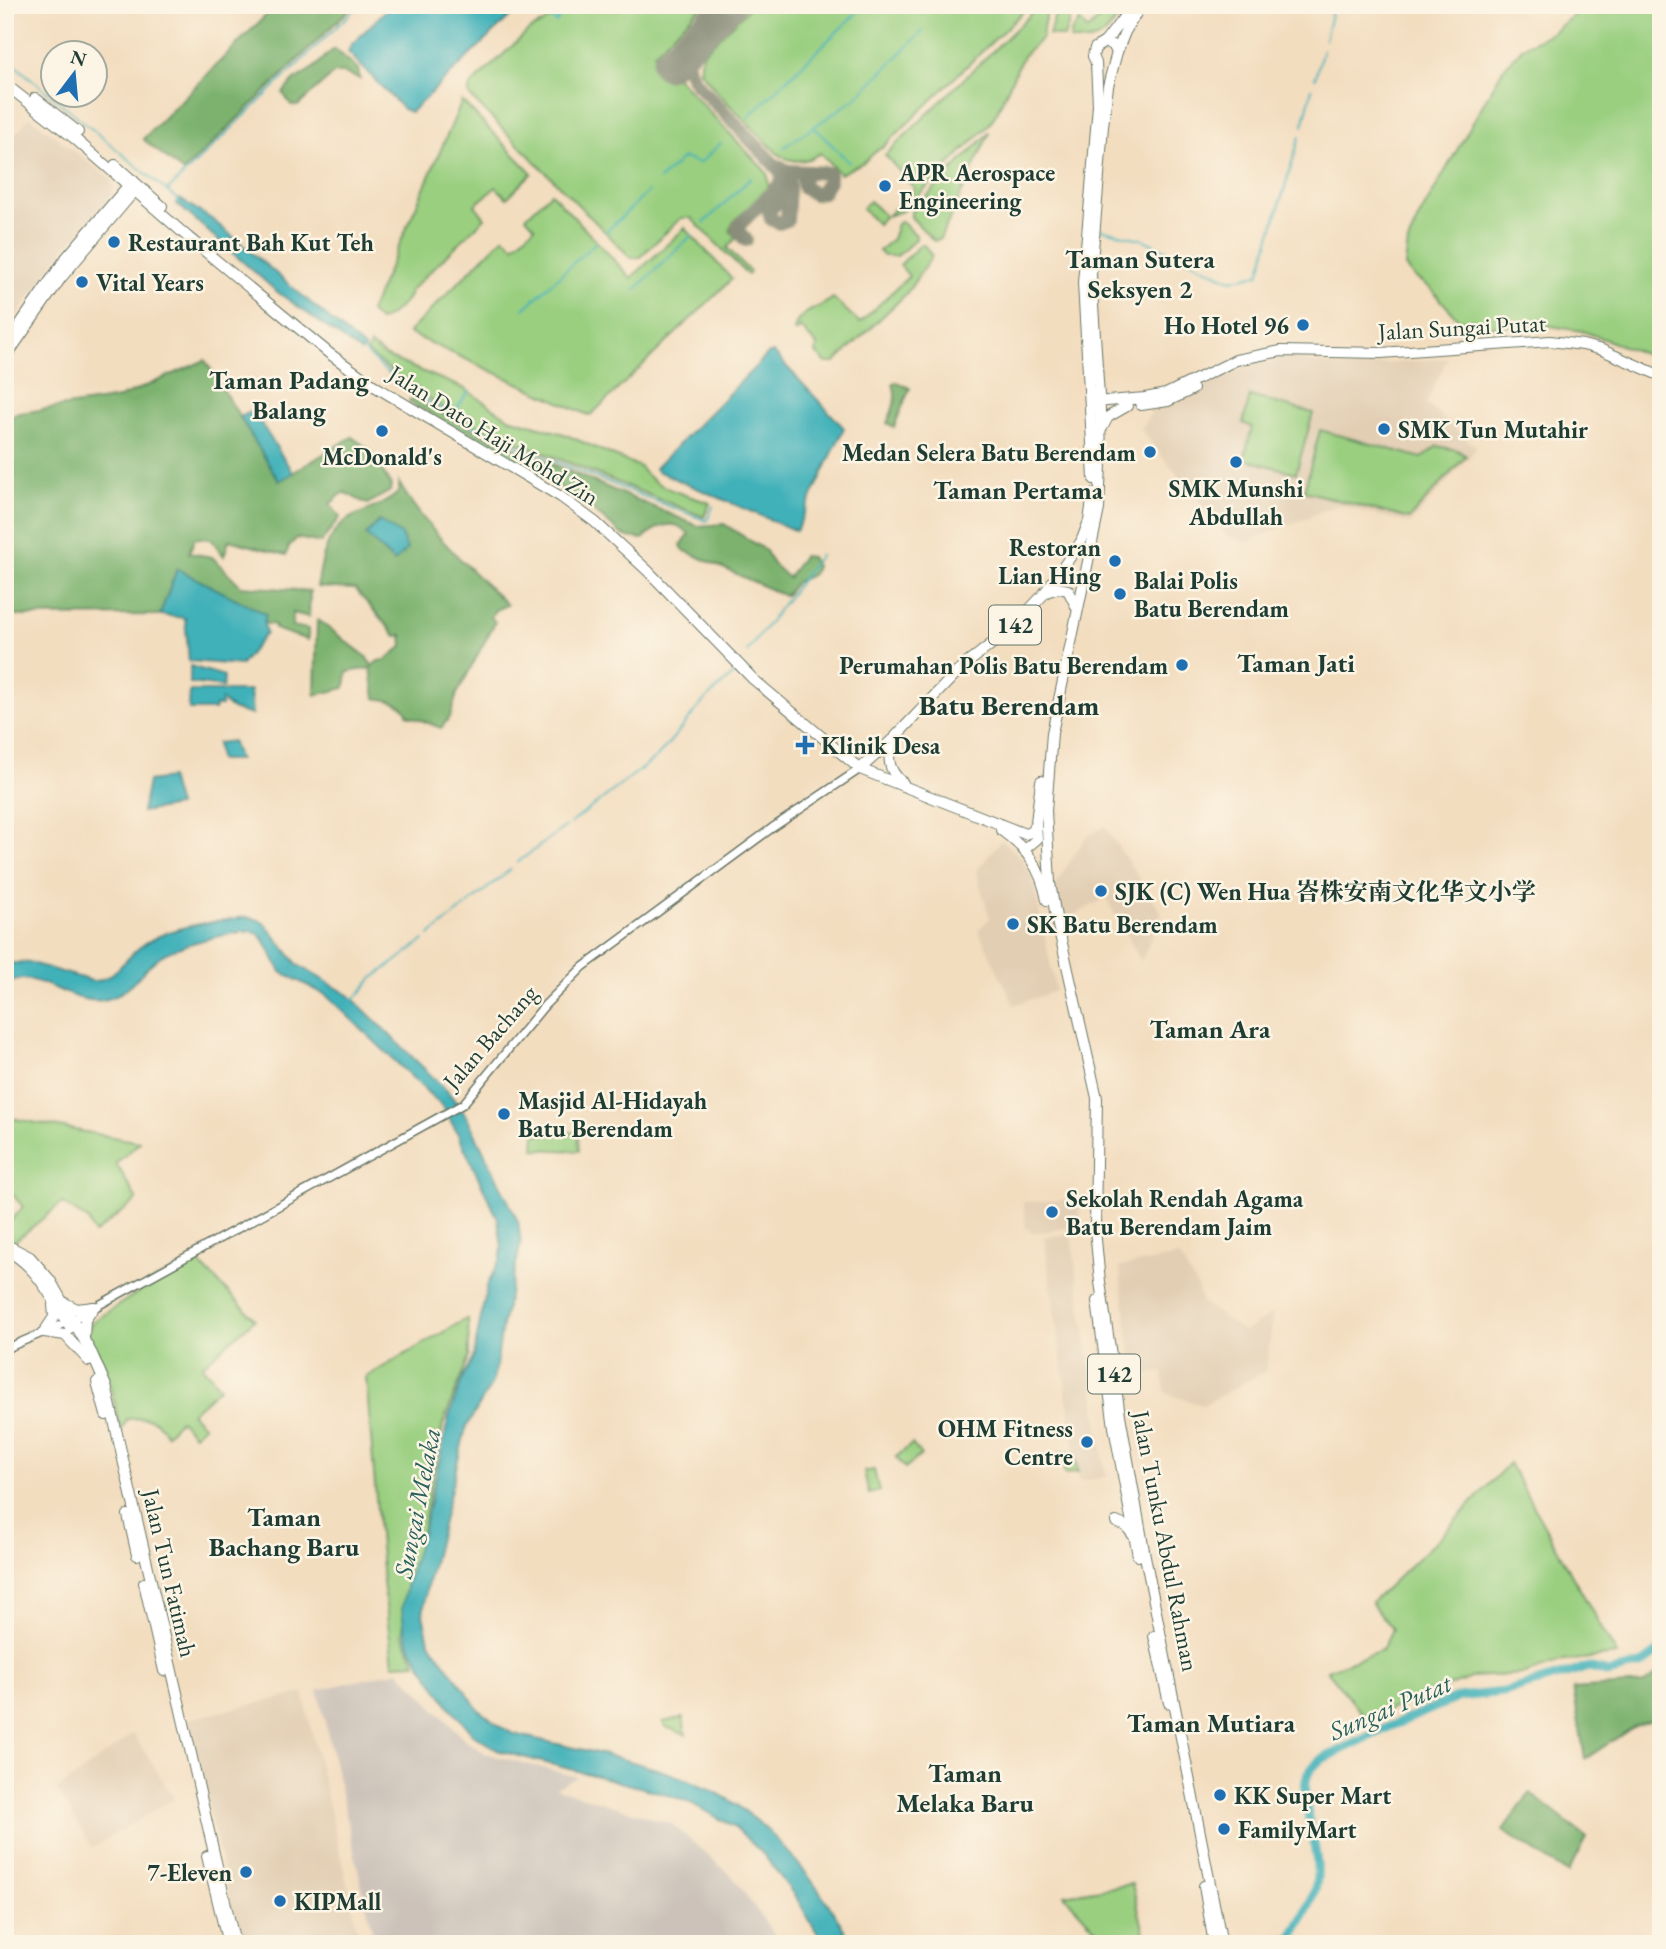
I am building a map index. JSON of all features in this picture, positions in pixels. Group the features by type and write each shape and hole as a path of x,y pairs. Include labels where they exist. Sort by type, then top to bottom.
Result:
{"main road":[{"name":"142","path":"1096,63 1093,56 1095,48 1105,43 1133,5"},
{"name":"142","path":"1114,63 1128,26 1141,5"},
{"path":"1105,43 1112,45 1117,52"},
{"path":"1096,63 1107,67 1114,63"},
{"name":"Jalan Tunku Abdul Rahman","path":"1096,63 1098,106 1083,283 1095,405 1101,432 1099,509 1052,733 1046,796 1048,860 1063,956 1096,1092 1095,1222 1100,1283 1120,1415 1145,1556 1222,1944"},
{"name":"Jalan Tunku Abdul Rahman","path":"1043,595 1085,534 1094,487 1097,381 1091,252 1104,113 1114,63"},
{"path":"5,77 56,113 134,185 192,233 220,262"},
{"path":"5,84 41,110 115,173 134,185 154,207 220,262"},
{"path":"115,173 121,188 117,206"},
{"path":"5,358 61,278 134,185"},
{"path":"5,346 66,258 117,206 134,201 154,207"},
{"name":"Jalan Dato Haji Mohd Zin","path":"220,262 280,315 376,387 561,497 595,522 648,571 753,679 860,768 984,818"},
{"name":"Jalan Sungai Putat","path":"1095,405 1159,403 1176,398 1259,354 1281,351 1381,353 1550,341 1602,350 1661,376"},
{"path":"1097,381 1107,393 1126,403 1108,416 1101,432"},
{"path":"1043,595 1058,588 1066,589 1077,608"},
{"name":"142","path":"896,736 961,668 1012,628 1043,595"},
{"path":"984,818 1025,849 1037,839 1036,822 1044,759 1052,733"},
{"path":"896,736 888,754 890,766 897,777 913,790"},
{"name":"Jalan Bachang","path":"860,768 896,736"},
{"path":"984,818 1026,834 1031,832 1036,822"},
{"name":"Jalan Tunku Abdul Rahman","path":"1025,849 1036,864 1041,877 1091,1095 1089,1206 1092,1256 1112,1411 1214,1944"},
{"name":"Jalan Tun Fatimah","path":"5,1244 36,1262 69,1321 99,1387 228,1944"},
{"name":"Jalan Tun Fatimah","path":"5,1250 29,1267 54,1295"},
{"path":"54,1295 72,1308 94,1307"},
{"path":"54,1295 54,1317 44,1332 65,1335 89,1362"},
{"path":"87,1345 83,1326 94,1307"},
{"name":"Jalan Tun Fatimah","path":"69,1321 87,1345 101,1372 109,1398 235,1944"},
{"path":"1116,1522 1129,1529 1135,1538"}],"street":[{"name":"Jalan Bachang","path":"5,1349 69,1321 463,1104 545,1005 583,967 762,835 860,768"}],"shaded area":[{"path":"30,117 112,180 113,189 111,197 57,258 5,332 5,146"},
{"path":"1279,357 1347,367 1448,358 1426,403 1477,448 1410,524 1338,505 1247,542 1227,536 1141,430 1154,407 1171,405 1257,360"},
{"name":"SJK (C) Wen Hua 峇株安南文化华文小学","path":"1105,826 1162,914 1141,961 1106,898 1059,923 1055,885 1086,837"},
{"name":"SK Batu Berendam","path":"1001,840 1020,856 1032,877 1056,991 1014,1005 978,930 990,918 976,872"},
{"name":"Sekolah Rendah Agama Batu Berendam Jaim","path":"1079,1199 1080,1223 1076,1227 1032,1233 1026,1228 1023,1202"},
{"path":"1071,1234 1106,1477 1079,1481 1044,1237"},
{"path":"1179,1256 1197,1287 1202,1302 1244,1332 1273,1313 1266,1371 1203,1405 1165,1393 1163,1372 1142,1375 1133,1369 1119,1267"},
{"path":"399,1671 467,1742 487,1754 578,1777 555,1788 672,1824 733,1877 781,1944 375,1944 318,1690"},
{"path":"303,1693 361,1944 240,1944 188,1719"},
{"path":"133,1734 174,1798 92,1848 57,1790"}],"green space":[{"path":"276,5 354,5 183,172 143,139"},
{"path":"564,5 703,5 654,53 767,173 769,188 730,230 736,238 727,248 750,272 748,275 691,218 681,218 640,257 631,258 469,95 473,83 528,31 545,22"},
{"path":"752,5 1030,5 882,148 864,162 840,174 820,153 809,159 798,160 788,159 777,153 700,71 702,54"},
{"path":"1036,5 1050,5 1042,38 1023,56 988,126 902,211 887,216 915,189 885,155 1028,17"},
{"path":"1102,5 1127,5 1110,28 1098,38 1090,41 1070,40 1072,30 1080,21 1088,30 1107,11"},
{"path":"1586,5 1661,5 1661,360 1582,331 1545,325 1475,327 1458,319 1430,288 1405,267 1408,242 1418,219 1503,69 1523,47 1553,32"},
{"path":"1057,7 1070,20 1064,37 1049,35"},
{"path":"335,49 358,69 360,79 344,73 334,73 298,106 291,105 283,93 286,89"},
{"path":"462,101 532,173 507,198 496,187 475,205 485,218 411,290 398,309 379,321 370,312"},
{"path":"990,132 940,239 934,241 911,217 911,212"},
{"path":"551,193 631,278 685,228 732,279 591,415 408,333 504,237 514,246 535,227 526,217"},
{"path":"870,201 885,216 877,224 862,208"},
{"path":"901,221 916,235 916,239 897,256 884,256 879,251 892,239 897,224"},
{"path":"921,244 932,256 906,294 834,363 826,363 816,353 817,345 800,327 798,331 794,331 799,319 833,298 860,323 909,276 900,265"},
{"path":"370,345 387,357 463,388 509,418 564,434 640,467 662,486 710,503 704,517 462,420 370,355 367,352"},
{"path":"205,360 279,481 352,437 370,450 391,485 390,491 367,504 344,492 330,504 340,517 321,543 297,538 289,546 286,555 229,540 224,556 211,539 195,538 189,553 212,557 241,586 310,591 309,617 293,613 292,626 308,629 308,640 275,629 275,625 264,623 177,569 160,615 5,616 5,428 14,414 119,398"},
{"path":"895,382 910,388 894,427 887,423 894,404"},
{"path":"1250,396 1313,413 1296,473 1244,459 1252,427 1243,423"},
{"path":"410,399 416,399 484,435 698,526 724,524 766,551 772,563 788,578 803,556 811,557 816,566 813,574 796,582 785,596 683,550 681,545 689,535 678,526 659,527 643,539 621,534 557,486 412,404"},
{"path":"1320,430 1422,458 1437,446 1457,450 1466,456 1409,519 1304,491"},
{"path":"399,483 435,532 507,605 495,610 491,617 495,622 457,694 450,717 441,728 408,715 395,702 375,698 371,668 347,672 345,688 315,695 317,619 368,658 372,666 403,646 402,635 396,636 355,589 317,587 326,549 335,531 350,518 393,497 399,492"},
{"path":"5,1117 140,1142 116,1163 137,1200 94,1234 88,1220 62,1203 14,1242 5,1239 5,1227 23,1207 5,1185"},
{"path":"578,1132 579,1151 534,1149 535,1135"},
{"path":"197,1261 255,1319 202,1366 220,1387 191,1413 204,1426 194,1435 180,1420 166,1435 159,1424 145,1418 127,1419 121,1431 105,1365 88,1333 91,1323 137,1293 147,1283"},
{"path":"468,1318 469,1356 443,1424 402,1634 416,1663 393,1664 383,1582 366,1377"},
{"path":"912,1444 921,1455 905,1468 896,1457"},
{"path":"1074,1452 1078,1472 1065,1474 1060,1453"},
{"path":"1509,1463 1617,1655 1564,1661 1524,1674 1473,1677 1366,1719 1327,1670 1382,1650 1392,1629 1371,1603 1442,1535"},
{"path":"874,1470 879,1491 869,1494 864,1472"},
{"path":"1661,1671 1661,1716 1635,1726 1585,1759 1573,1689 1643,1684"},
{"path":"683,1718 686,1734 665,1727 663,1722"},
{"path":"1530,1793 1587,1838 1568,1873 1503,1831"},
{"path":"1132,1884 1146,1940 1138,1941 1098,1932 1064,1895"}],"water":[{"path":"391,5 522,5 411,112 403,109 348,52 351,45"},
{"path":"180,199 213,220 365,349 361,352 276,291 176,203"},
{"path":"769,353 774,353 844,428 796,531 655,468"},
{"path":"253,411 293,473 279,481 240,417"},
{"path":"379,521 401,535 407,549 394,562 366,535"},
{"path":"177,569 266,614 266,633 241,665 189,661 185,618 160,615"},
{"path":"190,666 224,676 223,687 190,683"},
{"path":"190,691 250,691 252,715 232,709 221,700 221,706 215,706 214,710 189,710"},
{"path":"232,741 239,760 219,760 217,743"},
{"path":"170,778 178,806 142,812 148,781"},
{"path":"246,917 265,924 298,965 349,995 448,1092 467,1117 518,1221 521,1243 502,1326 496,1368 491,1385 466,1428 426,1591 423,1615 429,1641 480,1711 514,1734 663,1771 731,1801 772,1835 809,1877 852,1944 824,1944 797,1899 764,1855 735,1827 689,1802 500,1751 473,1735 446,1702 412,1650 405,1634 402,1609 407,1582 427,1516 449,1416 473,1358 487,1286 502,1249 498,1219 442,1106 326,995 281,972 264,940 259,934 250,931 202,940 166,953 126,989 103,1000 82,999 29,980 18,979 5,985 5,964 28,962 92,981 99,980 112,974 140,947 164,934 191,926"}],"waterway":[{"path":"5,57 167,191 359,5"},
{"path":"552,19 556,23 568,5"},
{"path":"748,117 865,5"},
{"path":"1325,40 1333,5"},
{"path":"784,147 855,99 923,31"},
{"path":"1315,78 1323,49"},
{"path":"1303,126 1312,89"},
{"path":"815,128 849,162"},
{"path":"1100,229 1144,240 1231,280 1259,274 1300,136"},
{"path":"659,180 683,158 700,163 721,143"},
{"path":"704,223 751,178"},
{"path":"167,191 180,202"},
{"path":"606,232 649,191"},
{"path":"635,290 692,235"},
{"path":"524,309 595,243"},
{"path":"364,351 385,371 432,404 509,442 707,521 713,506"},
{"path":"452,415 469,391"},
{"path":"747,652 820,555"},
{"path":"570,824 658,756 704,701 735,673"},
{"path":"518,862 566,826"},
{"path":"429,936 511,869"},
{"path":"354,1000 372,979 424,940"},
{"name":"Sungai Putat","path":"1287,1944 1304,1916 1316,1885 1316,1858 1305,1787 1309,1772 1320,1760 1459,1697 1504,1692 1590,1667 1608,1673 1641,1665 1661,1650"}],"taxiway":[{"path":"702,31 688,56 691,76 787,178 787,220 779,223 771,219 769,211 785,193"},
{"path":"776,166 789,171 829,173 829,181 823,192 815,194 804,188 803,178 797,172"},
{"path":"746,240 738,231 738,226 781,183 783,176 779,170"}],"runway":[{"path":"668,64 729,5"}],"place":[{"name":"APR Aerospace Engineering","path":"885,186"},
{"name":"Restaurant Bah Kut Teh","path":"114,242"},
{"name":"Vital Years","path":"82,282"},
{"name":"Ho Hotel 96","path":"1303,325"},
{"name":"SMK Tun Mutahir","path":"1384,429"},
{"name":"McDonald's","path":"382,431"},
{"name":"Medan Selera Batu Berendam","path":"1150,452"},
{"name":"SMK Munshi Abdullah","path":"1236,462"},
{"name":"Restoran Lian Hing","path":"1115,561"},
{"name":"Balai Polis Batu Berendam","path":"1120,594"},
{"name":"Perumahan Polis Batu Berendam","path":"1182,665"},
{"name":"Klinik Desa","path":"805,745"},
{"name":"SJK (C) Wen Hua 峇株安南文化华文小学","path":"1101,891"},
{"name":"SK Batu Berendam","path":"1013,924"},
{"name":"Masjid Al-Hidayah Batu Berendam","path":"504,1114"},
{"name":"Sekolah Rendah Agama Batu Berendam Jaim","path":"1052,1212"},
{"name":"OHM Fitness Centre","path":"1087,1442"},
{"name":"KK Super Mart","path":"1220,1795"},
{"name":"FamilyMart","path":"1224,1829"},
{"name":"7-Eleven","path":"246,1872"},
{"name":"KIPMall","path":"280,1901"}],"district":[{"name":"Taman Sutera Seksyen 2","path":"1140,274"},
{"name":"Taman Padang Balang","path":"289,395"},
{"name":"Taman Pertama","path":"1018,490"},
{"name":"Taman Jati","path":"1296,663"},
{"name":"Batu Berendam","path":"1009,705"},
{"name":"Taman Ara","path":"1210,1029"},
{"name":"Taman Bachang Baru","path":"284,1532"},
{"name":"Taman Mutiara","path":"1211,1723"},
{"name":"Taman Melaka Baru","path":"965,1788"}],"water label":[{"name":"Sungai Melaka","path":"417,1503"}]}
